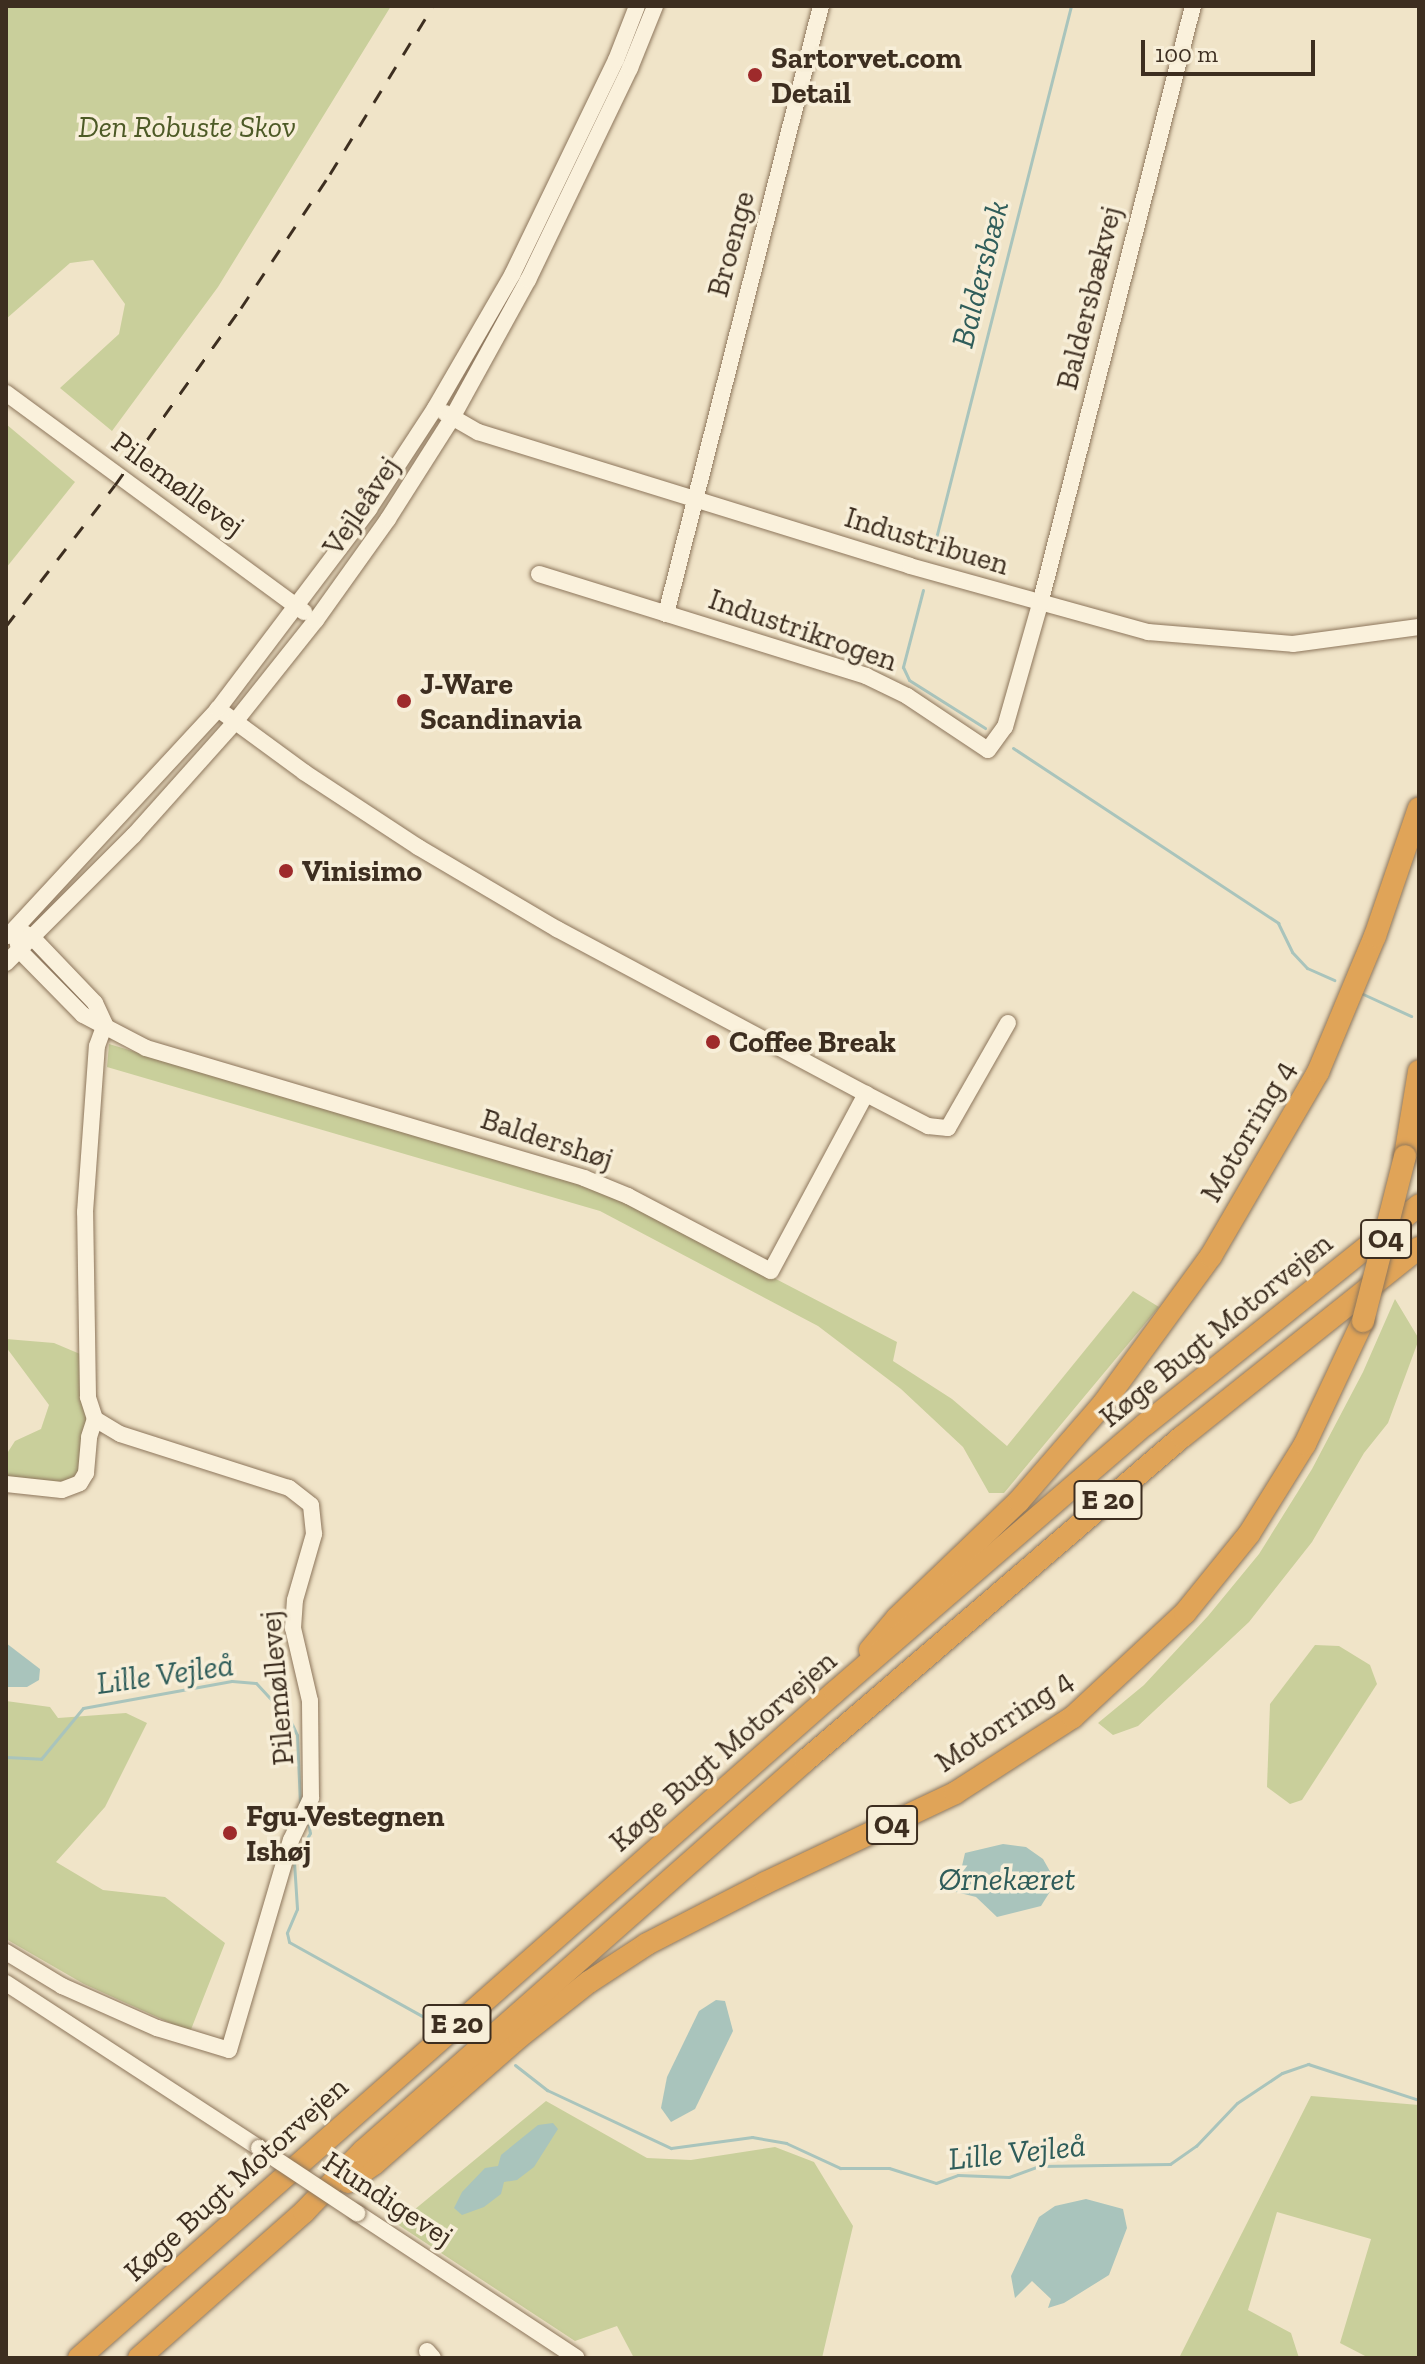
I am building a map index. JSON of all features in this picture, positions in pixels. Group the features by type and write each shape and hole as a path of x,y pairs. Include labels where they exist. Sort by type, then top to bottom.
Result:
{"highway":[{"name":"Motorring 4","path":"835,1692 897,1618 1019,1501 1103,1404 1211,1256 1318,1072 1375,936 1419,808"},
{"name":"Motorring 4","path":"304,2212 374,2164 519,2037 601,1974 698,1916 955,1793 1073,1717 1185,1613 1249,1534 1305,1444 1363,1321 1405,1156 1419,1071"},
{"name":"Køge Bugt Motorvejen","path":"79,2358 835,1692 1146,1424 1419,1205"},
{"name":"Køge Bugt Motorvejen","path":"139,2358 304,2212 363,2151 805,1761 1182,1437 1419,1248"}],"street":[{"name":"Vejleåvej","path":"11,933 218,709 369,509 435,408 512,275 616,60 637,6"},
{"name":"Vejleåvej","path":"6,963 134,835 234,723 316,620 388,519 452,418 528,280 581,173 655,6"},
{"name":"Broenge","path":"694,497 821,6"},
{"name":"Baldersbækvej","path":"1040,604 1193,6"},
{"name":"Pilemøllevej","path":"6,393 316,620"},
{"name":"Industribuen","path":"435,408 478,432 1040,604 1148,632 1293,644 1419,627"},
{"path":"388,519 409,501 452,437 478,432"},
{"name":"Industrikrogen","path":"666,614 694,497"},
{"name":"Industrikrogen","path":"539,574 866,676 907,696 988,750 1005,727 1040,604"},
{"path":"218,709 234,723 418,847 557,929 928,1126 948,1128 1008,1023"},
{"path":"11,933 19,950"},
{"name":"Baldershøj","path":"11,933 32,937 95,1003 105,1024"},
{"name":"Baldershøj","path":"19,950 83,1015 146,1048 584,1178 628,1196 771,1271 866,1094"},
{"path":"6,1484 62,1490 80,1483 86,1473 89,1437 95,1419 88,1397 85,1212 97,1046 105,1024"},
{"name":"Pilemøllevej","path":"6,1952 62,1986 130,2016 229,2050 249,1975 298,1824 311,1798 310,1701 293,1628 295,1600 314,1534 311,1505 289,1488 120,1434 95,1419"},
{"name":"Hundigevej","path":"6,1983 577,2358"}],"green space":[{"name":"Den Robuste Skov","path":"6,6 391,6 218,287 112,431 60,388 119,334 125,304 93,260 70,263 6,319"},
{"path":"6,424 75,482 6,568"},
{"path":"109,1044 594,1189 647,1212 897,1342 893,1361 952,1399 1007,1446 1133,1291 1159,1307 1004,1493 989,1493 963,1447 901,1389 818,1326 600,1211 107,1067"},
{"path":"1395,1299 1419,1339 1388,1423 1364,1453 1312,1542 1249,1622 1138,1726 1113,1735 1098,1723 1144,1685 1208,1616 1259,1554 1312,1469 1363,1372"},
{"path":"6,1339 54,1343 80,1354 87,1425 79,1471 67,1483 6,1476 6,1455 15,1441 41,1429 49,1405 6,1347"},
{"path":"1315,1645 1339,1646 1370,1665 1377,1684 1302,1800 1290,1804 1267,1787 1270,1704"},
{"path":"6,1701 50,1707 58,1718 126,1713 147,1723 105,1807 56,1862 103,1890 165,1897 225,1943 190,2032 84,1984 6,1939"},
{"path":"1311,2096 1419,2105 1419,2358 1369,2358 1340,2343 1371,2239 1277,2212 1248,2310 1291,2333 1299,2358 1179,2358"},
{"path":"546,2101 647,2158 691,2160 775,2147 814,2162 853,2226 822,2358 634,2358 617,2326 575,2341 397,2224"}],"water":[{"path":"6,1643 40,1669 39,1680 27,1687 6,1687"},
{"name":"Ørnekæret","path":"1003,1844 1026,1847 1043,1859 1056,1882 1041,1906 997,1917 976,1897 956,1892 965,1853"},
{"path":"716,2000 725,2001 733,2031 695,2109 671,2122 661,2108 667,2077 699,2011"},
{"path":"553,2123 558,2129 534,2167 517,2180 504,2182 501,2194 484,2207 462,2215 454,2208 462,2192 485,2168 498,2166 501,2155 538,2125"},
{"path":"1086,2199 1123,2209 1127,2228 1109,2275 1064,2303 1048,2308 1051,2299 1032,2281 1015,2298 1011,2276 1039,2217 1055,2206"}],"waterway":[{"name":"Baldersbæk","path":"932,554 1071,6"},
{"name":"Baldersbæk","path":"923,590 903,667 909,680 985,728"},
{"name":"Baldersbæk","path":"1013,748 1278,923 1292,952 1307,968 1334,980"},
{"name":"Baldersbæk","path":"1363,994 1411,1016"},
{"name":"Lille Vejleå","path":"6,1757 41,1759 83,1708 232,1681 256,1683 290,1720 297,1735 300,1804"},
{"name":"Lille Vejleå","path":"308,1821 310,1833 294,1862 297,1909 287,1933 289,1942 422,2016"},
{"name":"Lille Vejleå","path":"515,2065 547,2090 671,2148 752,2137 786,2143 840,2168 889,2168 936,2183 958,2175 1009,2177 1040,2166 1170,2164 1196,2146 1237,2103 1282,2073 1308,2064 1419,2100"}],"railway":[{"path":"6,626 115,485 241,308 330,174 433,6"}],"place":[{"name":"Sartorvet.com Detail","path":"755,75"},
{"name":"J-Ware Scandinavia","path":"404,701"},
{"name":"Vinisimo","path":"286,871"},
{"name":"Coffee Break","path":"713,1042"},
{"name":"Fgu-Vestegnen Ishøj","path":"230,1833"}]}
